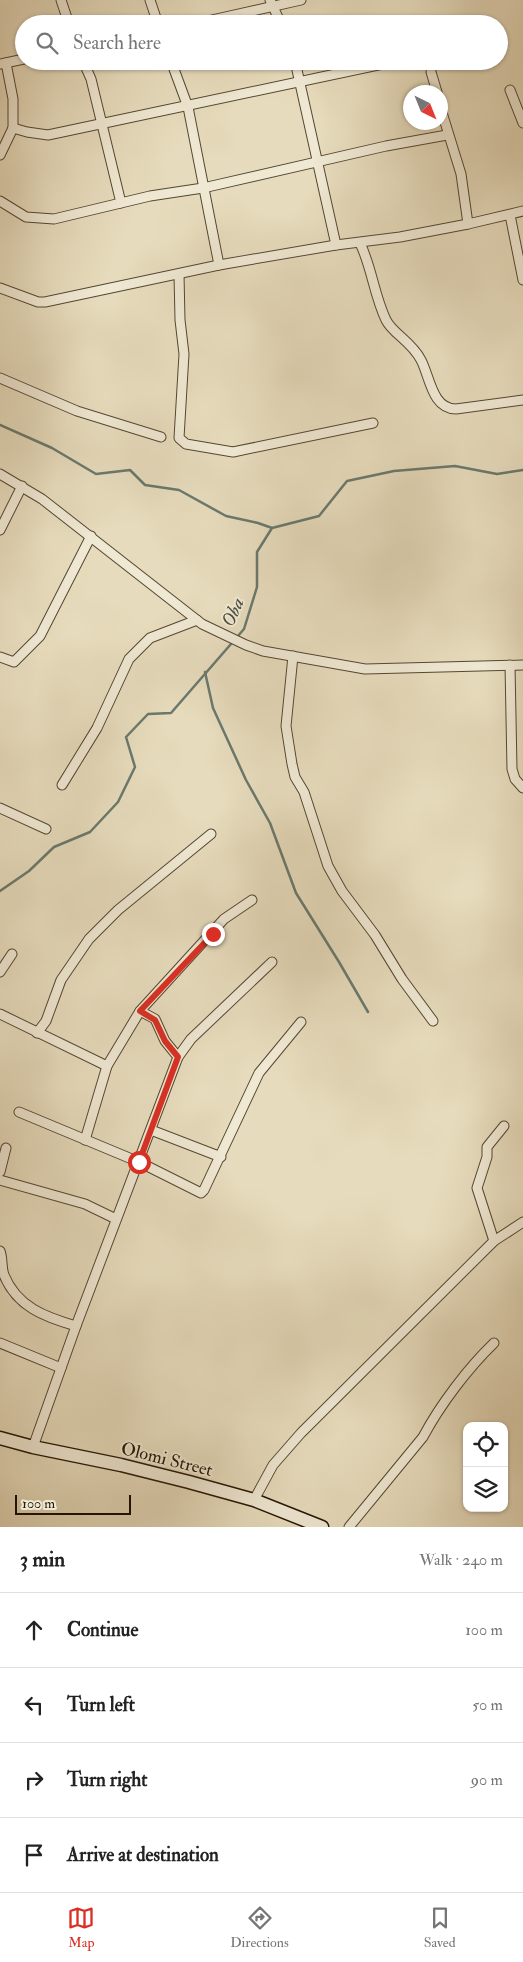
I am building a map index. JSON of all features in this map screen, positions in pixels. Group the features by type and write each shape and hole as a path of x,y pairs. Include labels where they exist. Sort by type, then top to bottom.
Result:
{"main road":[{"name":"Olomi Street","path":"0,1438 33,1447 122,1465 254,1500 322,1527"}],"street":[{"path":"61,0 66,15"},
{"path":"150,0 155,15"},
{"path":"229,15 272,4 301,0"},
{"path":"0,155 13,128 13,99 3,63"},
{"path":"87,70 91,79 121,203"},
{"path":"174,70 188,107 219,265"},
{"path":"297,70 336,245"},
{"path":"13,128 48,135 357,70"},
{"path":"431,72 435,85"},
{"path":"510,90 521,111 523,123"},
{"path":"446,130 461,174 468,224"},
{"path":"0,201 26,217 54,219 78,215 121,203 203,188 386,146 447,135"},
{"path":"0,288 38,302 45,302 219,265 468,224 523,211"},
{"path":"510,215 520,252 523,280"},
{"path":"360,243 371,270 386,321 416,351 440,404 448,409 456,409 523,400"},
{"path":"180,274 180,320 184,354 179,438 186,444 233,452 374,423"},
{"path":"0,378 77,411 161,437"},
{"path":"0,474 22,486 91,536 197,620 219,634 246,645 263,651 365,669 523,665"},
{"path":"0,530 22,486"},
{"path":"0,657 14,662 40,636 91,536"},
{"path":"62,785 97,728 130,659 150,638 197,620"},
{"path":"293,656 286,726 292,764 295,777 304,792 328,866 342,891 375,935 402,979 433,1021"},
{"path":"510,665 512,769 515,779 523,788"},
{"path":"0,808 46,829"},
{"path":"37,1033 46,1021 61,980 88,939 118,910 211,834"},
{"path":"85,1140 107,1066 140,1011 224,920 252,900"},
{"path":"0,972 12,954"},
{"path":"33,1447 76,1326 178,1057 191,1039 272,962"},
{"path":"140,1011 155,1020 165,1041 178,1057"},
{"path":"0,1014 107,1066"},
{"path":"19,1112 139,1162 201,1193 221,1157 259,1073 301,1022"},
{"path":"494,1241 477,1188 487,1157 488,1147 504,1126"},
{"path":"151,1130 221,1157"},
{"path":"0,1172 6,1148"},
{"path":"0,1180 85,1204 116,1219"},
{"path":"254,1500 273,1465 301,1433 494,1241 523,1222"},
{"path":"0,1252 4,1273 22,1300 40,1315 76,1326"},
{"path":"0,1343 61,1368"},
{"path":"349,1527 423,1438 431,1422 478,1358 494,1343"}],"waterway":[{"path":"0,425 52,448 96,474 130,470 145,485 179,490 226,516 272,528"},
{"name":"Oba","path":"0,891 29,871 54,847 90,832 118,802 135,767 126,737 148,714 171,713 244,629 257,587 257,552 272,528 319,516 347,481 394,471 455,466 497,474 523,470"},
{"path":"205,672 213,708 246,780 270,823 296,893 368,1012"}],"route":[{"path":"139,1162 178,1057 165,1041 155,1020 148,1014 140,1011 197,948 213,934"}]}
